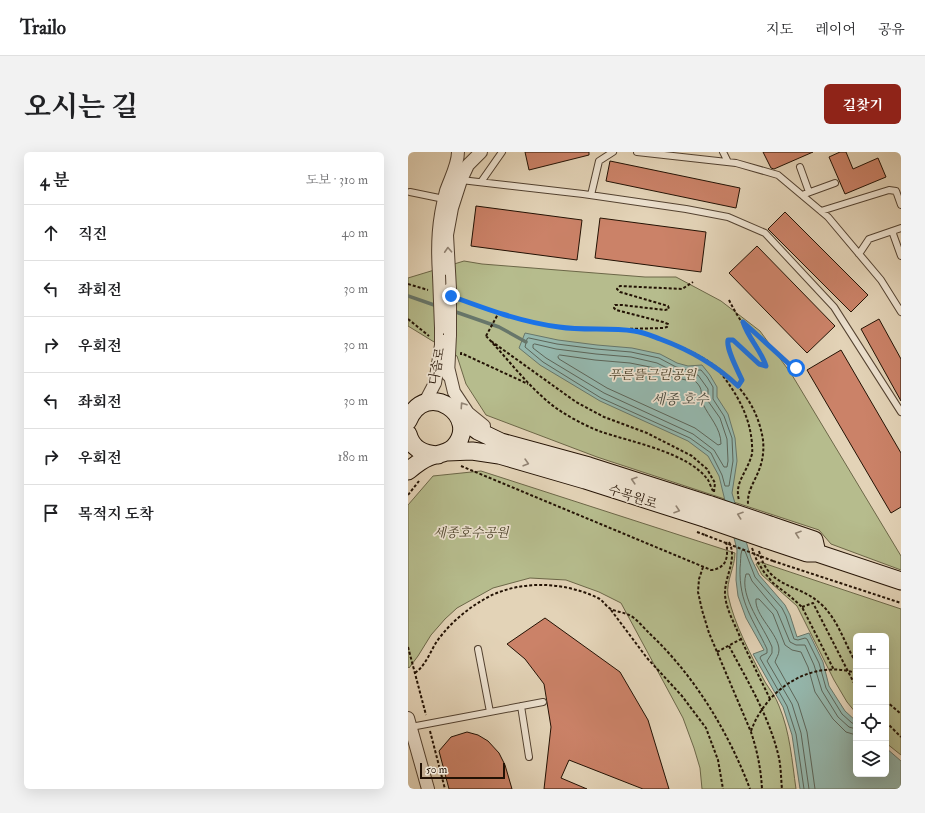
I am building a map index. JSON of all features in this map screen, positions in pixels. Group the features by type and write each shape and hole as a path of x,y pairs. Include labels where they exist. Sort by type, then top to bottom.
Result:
{"street":[{"path":"446,331 439,275 438,229 444,199 458,152"},
{"path":"446,331 450,289 447,234 452,208 461,180 468,165 481,152"},
{"name":"다솜로","path":"412,476 428,458 454,447 461,432 461,423 447,393 448,366 446,331"},
{"name":"다솜로","path":"425,402 435,383 441,345 446,331"},
{"name":"수목원로","path":"448,366 454,392 468,413 500,448"},
{"name":"다솜로","path":"408,421 411,414 417,407 425,402 434,401 444,403 455,412"},
{"path":"408,405 425,402"},
{"name":"수목원로","path":"455,412 500,448"},
{"path":"408,434 415,447 422,452 430,454 442,453"},
{"path":"412,476 438,460 500,448"},
{"name":"수목원로","path":"442,453 500,448 589,466 709,513 764,537 814,540 817,553 901,581"},
{"path":"409,722 428,789"}],"lane":[{"path":"481,182 502,152"},
{"path":"591,195 599,161 613,152"},
{"path":"637,152 695,155 736,163 778,175 828,217 881,280 901,312"},
{"path":"723,152 728,162"},
{"path":"800,167 809,192"},
{"path":"461,180 591,195 686,209 728,217 765,233 834,307 901,412"},
{"path":"802,195 835,183"},
{"path":"822,212 889,190 896,191 901,205"},
{"path":"410,192 444,199"},
{"path":"859,254 869,239 901,228"},
{"path":"892,231 901,256"},
{"path":"478,649 490,712"},
{"path":"409,722 490,712 543,702"},
{"path":"521,706 529,757"}],"path":[{"path":"458,299 498,314 528,322 558,327 588,330 663,328 667,327 668,324 616,310 614,308 615,305 622,305 665,310 669,309 668,306 620,292 617,289 620,286 682,289 693,282"},
{"path":"408,284 429,290"},
{"path":"729,300 743,322 789,364 796,368"},
{"path":"498,314 486,336 576,402 604,417 647,433 692,456 707,469 715,483 709,513 774,561 901,603"},
{"path":"408,319 430,337"},
{"path":"738,386 742,380 730,352 727,343 728,340 733,340 759,364 766,366 762,356 745,329 743,322"},
{"path":"618,329 646,334 694,353 711,363 725,374 738,386 752,404 763,440 763,455 759,470 750,489 748,502 749,508"},
{"path":"460,358 461,353 529,385"},
{"path":"408,494 412,476"},
{"path":"764,537 761,561 766,569 773,577 813,597 823,606 833,618 847,649 853,658"},
{"path":"726,538 732,548 732,560 725,586 725,597 741,639 771,698"},
{"path":"703,567 699,579 698,592 717,652 756,747 762,789"},
{"path":"415,673 420,669 438,641 457,619 491,596 524,586 541,584 558,585 600,598 647,658 682,696 706,728 718,760 723,789"},
{"path":"802,607 813,603 853,681"},
{"path":"610,609 629,615 660,644 677,663 720,725 750,789"},
{"path":"717,652 741,639"},
{"path":"729,646 772,734 779,760 782,789"},
{"path":"751,732 761,709 783,686 796,678 811,673 828,670 841,669 853,672"},
{"path":"889,704 901,714"},
{"path":"889,725 901,737"}],"green space":[{"name":"푸른뜰근린공원","path":"464,261 482,264 645,277 676,277 721,301 760,331 792,375 901,556 901,570 831,544 819,530 597,457 486,415 466,384 457,356 408,326 408,278"},
{"name":"세종호수공원","path":"481,471 735,553 734,564 729,579 728,595 734,617 744,639 783,716 790,747 796,789 702,789 700,768 683,718 621,603 599,592 566,580 530,578 493,588 457,608 445,619 431,635 409,668 408,667 408,505 433,476"},
{"path":"760,562 901,609 901,755 889,745 889,633 853,633 853,709 834,680 797,606 762,575 756,564"}],"water":[{"name":"세종 호수","path":"525,333 558,340 632,348 660,354 677,363 688,366 702,365 717,387 717,397 728,414 735,438 737,461 732,493 751,558 759,575 785,605 797,637 809,633 823,662 829,686 845,711 853,718 853,777 889,777 889,751 901,761 901,789 800,789 792,735 783,707 753,654 764,650 746,618 738,596 736,580 737,550 719,476 708,456 688,441 600,401 540,365 519,348"}],"building":[{"path":"525,152 589,152 589,155 529,170"},
{"path":"763,152 813,152 774,169 771,168"},
{"path":"840,152 846,152 853,169 878,158 886,177 845,194 829,157"},
{"path":"610,161 740,188 736,208 606,181"},
{"path":"476,206 582,220 577,260 471,246"},
{"path":"785,212 868,295 851,312 768,229"},
{"path":"600,218 706,232 701,272 595,258"},
{"path":"757,246 835,326 807,353 729,273"},
{"path":"879,319 901,359 901,401 861,329"},
{"path":"841,350 901,453 901,507 891,513 807,370"},
{"path":"545,618 620,672 648,720 669,789 643,789 569,760 561,778 587,789 544,789 551,727 544,684 525,659 507,644"},
{"path":"467,732 478,735 488,741 499,753 505,765 512,789 449,789 439,751 451,737"}],"waterway":[{"path":"408,296 437,306"},
{"path":"453,311 499,327 526,342"}],"route":[{"path":"451,296 498,314 528,322 588,330 618,329 636,331 652,336 694,353 711,363 738,386 742,380 730,352 727,343 728,340 733,340 759,364 766,366 762,356 745,329 743,322 789,364 796,368"}]}
